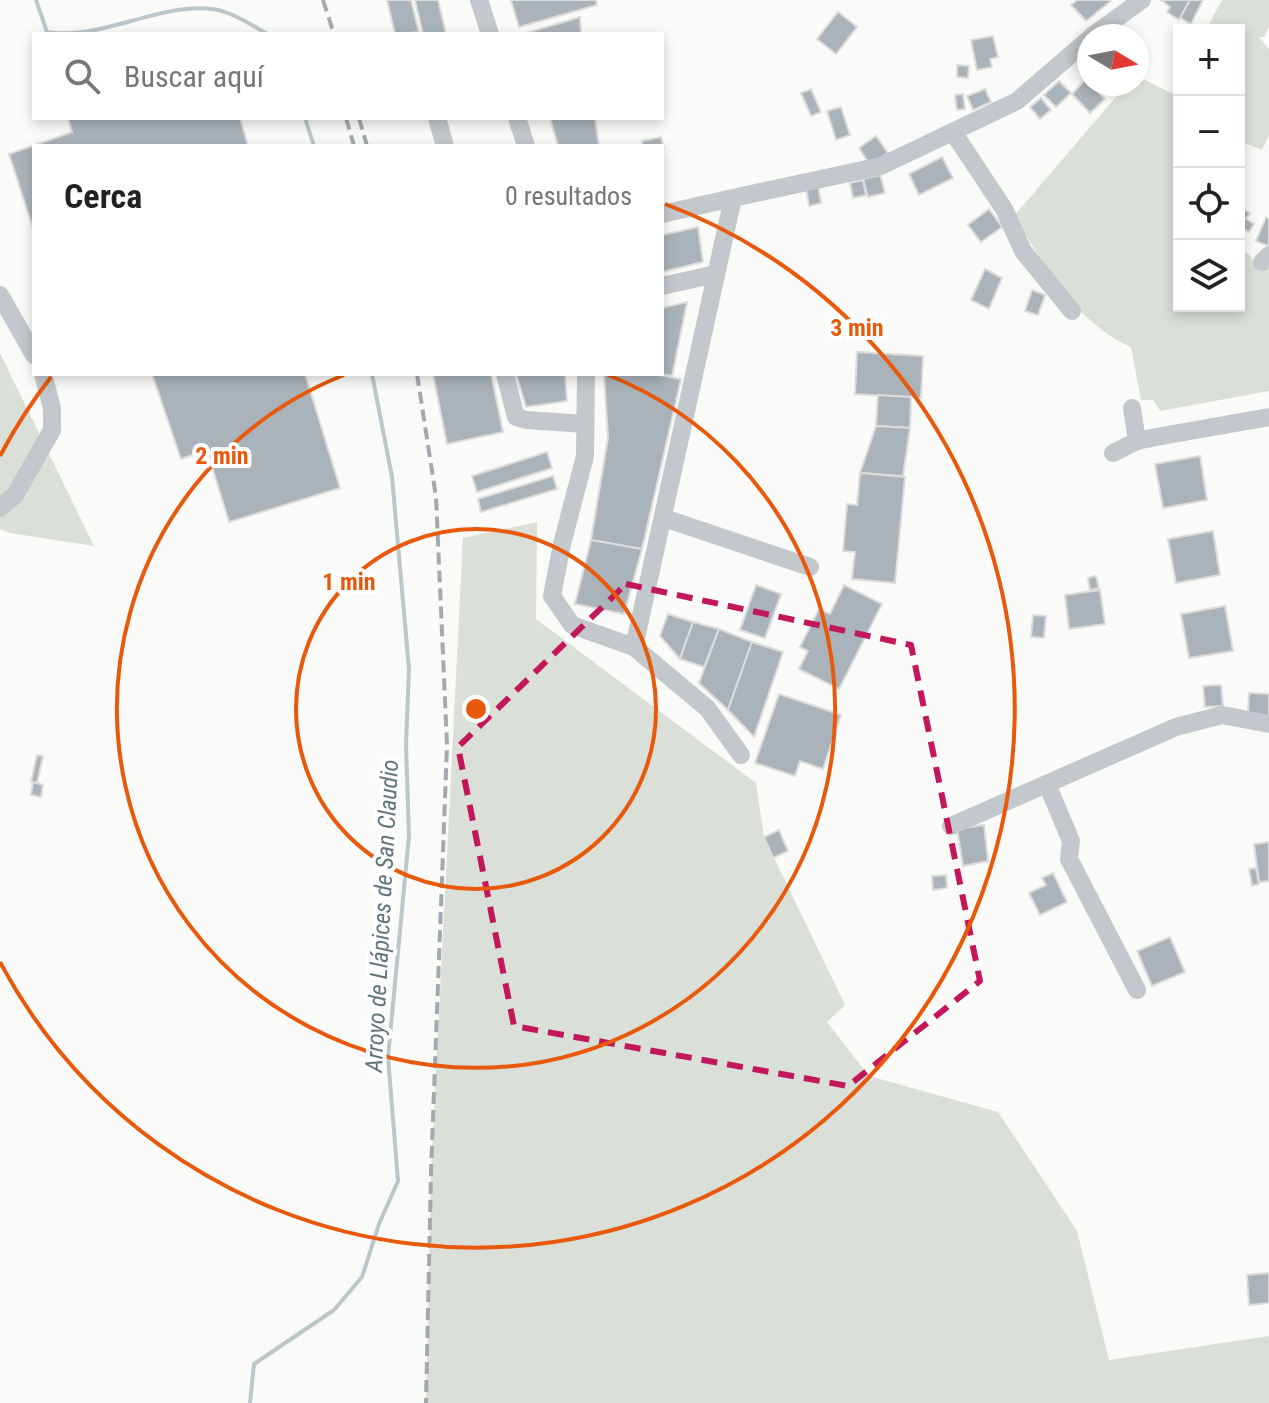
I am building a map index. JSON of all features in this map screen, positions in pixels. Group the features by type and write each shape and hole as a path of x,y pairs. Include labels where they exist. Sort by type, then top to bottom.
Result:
{"street":[{"path":"479,0 489,32"},
{"path":"1110,24 1142,0"},
{"path":"664,214 881,166 1017,101 1077,50"},
{"path":"438,120 444,144"},
{"path":"518,120 525,144"},
{"path":"953,132 1004,209 1023,251 1072,311"},
{"path":"634,647 733,198"},
{"path":"664,286 716,274"},
{"path":"0,295 32,351"},
{"path":"0,508 15,495 52,430 52,408 44,376"},
{"path":"506,376 516,417 585,424"},
{"path":"586,376 585,456 552,596 572,625 634,647 707,708 741,755"},
{"path":"1132,408 1137,441"},
{"path":"1113,453 1137,441 1269,417"},
{"path":"664,518 810,567"},
{"path":"951,826 1176,727 1222,715 1269,724"},
{"path":"1047,784 1071,841 1069,859 1137,990"}],"highlighted area":[{"path":"626,584 911,645 980,981 848,1086 514,1026 458,747"}],"shaded area":[{"path":"1222,0 1269,0 1269,27 1264,37 1259,37 1269,49 1269,135 1262,150 1245,145 1245,24 1209,24"},
{"path":"1149,82 1173,94 1173,312 1245,312 1245,252 1258,270 1269,260 1269,391 1160,411 1153,400 1141,400 1131,347 1111,337 1078,308 1050,273 1014,216 1117,96 1149,96"},
{"path":"0,353 94,546 0,529"},
{"path":"537,522 536,619 756,783 764,837 845,1005 827,1022 869,1076 998,1112 1077,1231 1109,1360 1269,1336 1269,1403 426,1403 431,1172 463,538"}],"building":[{"path":"387,0 411,0 419,32 395,32"},
{"path":"415,0 438,0 446,32 423,32"},
{"path":"511,0 596,0 597,5 519,27"},
{"path":"1077,0 1111,1 1086,21 1071,5"},
{"path":"1161,0 1190,0 1179,20 1167,12 1170,7"},
{"path":"1190,0 1203,0 1191,24 1180,18"},
{"path":"838,12 857,27 836,54 817,39"},
{"path":"580,17 581,32 530,32"},
{"path":"993,36 998,57 990,59 992,67 977,70 971,40"},
{"path":"957,65 969,66 968,78 957,77"},
{"path":"1059,81 1071,93 1056,107 1044,95"},
{"path":"811,89 821,112 811,116 801,93"},
{"path":"985,89 991,102 973,110 967,96"},
{"path":"1077,89 1077,96 1102,96 1105,99 1090,113 1072,94"},
{"path":"963,94 965,109 957,110 955,95"},
{"path":"1041,98 1051,110 1040,119 1030,107"},
{"path":"841,107 850,135 836,140 827,111"},
{"path":"69,120 241,120 247,144 38,144 72,132"},
{"path":"551,120 595,120 599,144 557,144"},
{"path":"876,136 888,153 870,165 859,148"},
{"path":"661,137 663,144 643,144 642,141"},
{"path":"32,146 32,225 9,154"},
{"path":"942,157 953,178 919,195 909,174"},
{"path":"880,175 885,193 868,197 863,179"},
{"path":"863,180 866,195 853,198 850,183"},
{"path":"818,185 821,203 809,206 806,187"},
{"path":"989,209 1002,227 981,242 968,225"},
{"path":"1245,210 1250,213 1246,219 1254,224 1249,232 1245,230"},
{"path":"1266,217 1269,219 1269,246 1256,241"},
{"path":"698,227 703,262 664,272 664,235"},
{"path":"985,269 1002,278 989,309 971,300"},
{"path":"1032,290 1045,295 1038,315 1025,311"},
{"path":"687,302 672,376 664,374 664,308"},
{"path":"857,352 923,356 921,398 855,394"},
{"path":"153,376 306,376 340,488 229,522 207,450 181,459"},
{"path":"433,376 491,376 503,432 447,444"},
{"path":"517,376 565,376 567,401 526,407"},
{"path":"604,376 664,376 681,379 642,549 591,540 608,438"},
{"path":"878,395 911,397 910,428 876,426"},
{"path":"876,426 910,428 903,476 860,473"},
{"path":"547,452 552,468 477,492 472,476"},
{"path":"1200,456 1207,500 1163,508 1155,464"},
{"path":"860,473 905,477 895,583 852,579 855,552 843,551 847,504 857,505"},
{"path":"553,476 557,489 481,512 478,499"},
{"path":"1213,531 1220,575 1176,583 1168,539"},
{"path":"591,540 642,549 624,614 575,604"},
{"path":"1096,576 1099,588 1090,590 1088,578"},
{"path":"756,585 781,594 765,638 740,630"},
{"path":"844,585 882,604 839,689 799,669 808,651 800,647 819,609 830,614"},
{"path":"1100,590 1105,624 1069,629 1065,595"},
{"path":"1225,606 1233,651 1189,658 1181,614"},
{"path":"668,614 693,622 680,659 660,636"},
{"path":"1033,615 1046,616 1044,638 1031,637"},
{"path":"693,622 719,629 704,667 680,659"},
{"path":"719,629 752,642 728,710 699,683"},
{"path":"752,642 783,652 754,737 728,710"},
{"path":"1221,685 1223,706 1205,707 1203,686"},
{"path":"1249,693 1269,694 1269,717 1248,716"},
{"path":"779,694 841,715 823,769 800,761 795,776 755,763"},
{"path":"37,755 43,756 37,783 31,782"},
{"path":"33,782 43,785 41,797 31,795"},
{"path":"984,825 988,861 963,866 957,829"},
{"path":"779,830 788,851 773,858 764,837"},
{"path":"1269,842 1269,881 1259,882 1254,844"},
{"path":"1256,868 1259,884 1252,886 1249,869"},
{"path":"1053,873 1067,902 1040,915 1029,893 1046,885 1042,878"},
{"path":"946,875 947,888 933,890 932,876"},
{"path":"1170,937 1185,972 1152,986 1137,951"},
{"path":"1269,1273 1269,1303 1249,1305 1247,1275"}],"waterway":[{"name":"Arroyo de Llápices de San Claudio","path":"36,0 47,32"},
{"name":"Arroyo de Llápices de San Claudio","path":"77,32 191,9 226,12 264,32"},
{"name":"Arroyo de Llápices de San Claudio","path":"306,120 313,144"},
{"name":"Arroyo de Llápices de San Claudio","path":"250,1403 254,1364 334,1310 362,1277 379,1224 398,1181 388,1057 409,836 406,745 409,669 392,477 372,376"}],"railway":[{"path":"323,0 333,32"},
{"path":"347,120 353,144"},
{"path":"360,120 366,144"},
{"path":"417,376 436,497 447,745 426,1403"}]}
